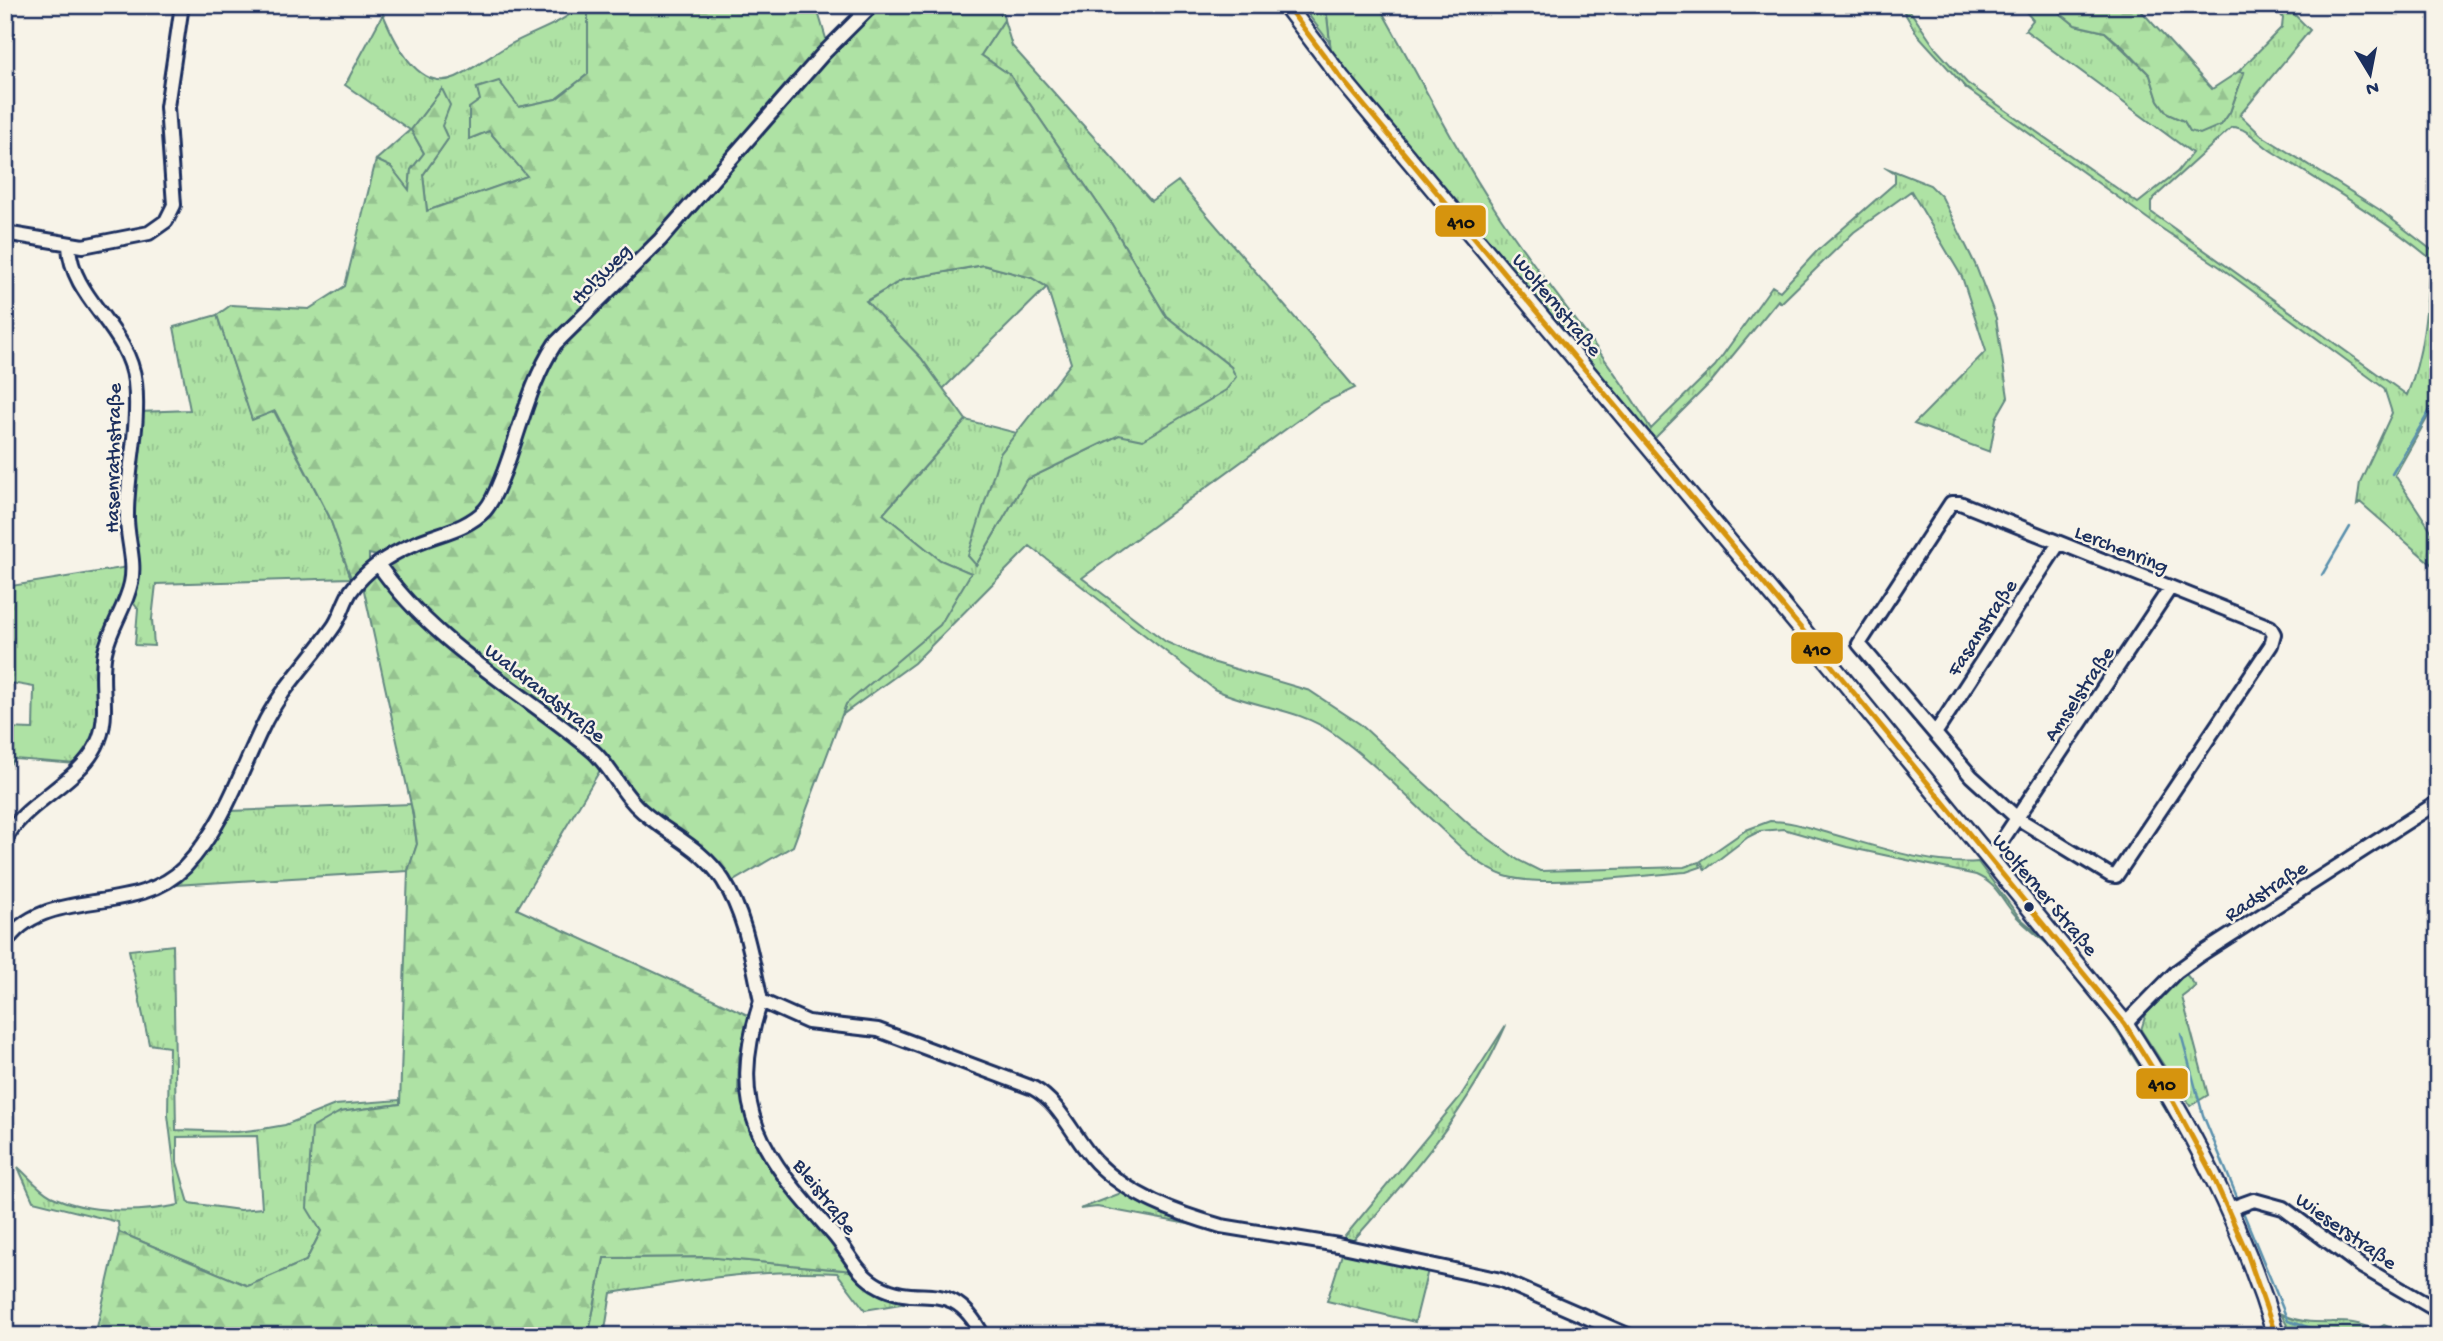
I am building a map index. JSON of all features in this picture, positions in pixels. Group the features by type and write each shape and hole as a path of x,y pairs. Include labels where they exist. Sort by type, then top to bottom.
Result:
{"main road":[{"name":"Wolfernstraße","path":"1286,5 1342,79 1800,627"},
{"name":"Wolferner Straße","path":"1800,627 2125,1024 2192,1131 2229,1209 2276,1336"}],"street":[{"path":"5,233 69,246 124,240 149,233 166,220 174,205 167,107 182,5"},
{"name":"Holzweg","path":"378,564 413,544 468,523 486,509 512,451 542,364 555,344 660,240 823,54 872,5"},
{"name":"Hasenrathstraße","path":"5,841 19,822 95,750 106,716 105,652 131,582 133,564 126,515 134,462 135,381 117,332 74,276 69,246"},
{"name":"Lerchenring","path":"1951,503 1960,503 2059,543 2270,627 2274,634 2271,645 2122,871 2116,876 2110,875 2017,818 1971,776 1859,644 1860,637 1951,503"},
{"name":"Fasanstraße","path":"1936,732 2059,543"},
{"path":"5,943 19,928 45,912 144,894 166,883 187,865 238,784 276,701 339,620 349,595 378,564"},
{"name":"Waldrandstraße","path":"378,564 418,614 591,750 629,799 645,814 695,847 710,863 735,902 761,1001"},
{"name":"Amselstraße","path":"2017,818 2171,588"},
{"name":"Radstraße","path":"2125,1024 2176,972 2198,956 2438,803"},
{"path":"1989,860 2017,818"},
{"path":"761,1001 808,1022 878,1030 1033,1088 1049,1098 1096,1162 1125,1186 1168,1209 1221,1226 1338,1245 1501,1280 1630,1336"},
{"name":"Bleistraße","path":"761,1001 751,1030 746,1067 746,1091 760,1140 800,1197 869,1280 893,1292 938,1295 955,1301 983,1336"},
{"name":"Wieserstraße","path":"2229,1209 2254,1200 2283,1208 2361,1266 2438,1311"}],"green space":[{"path":"582,5 588,5 588,74 556,99 519,107 477,89 481,100 469,139 489,131 528,176 427,211 423,175 448,139 441,126 442,89 411,130 424,153 411,170 409,191 391,167 376,160 410,130 345,85 383,14 409,62 430,78 442,80 456,77 511,44 548,27"},
{"path":"588,5 816,5 827,42 657,239 552,344 483,507 471,516 381,557 369,554 369,561 351,578 329,516 275,411 252,420 217,315 231,305 309,309 345,286 376,160 391,167 409,190 411,170 424,153 411,130 442,89 450,105 442,126 448,139 423,175 427,211 527,176 489,131 469,139 469,108 480,100 477,88 499,81 519,107 556,99 588,74"},
{"path":"877,5 1002,5 1004,20 981,55 1010,75 1111,223 1166,316 1231,367 1236,377 1226,390 1143,440 1119,435 1026,480 976,565 968,556 1000,454 1071,363 1047,287 1032,278 983,265 902,280 866,301 921,358 966,420 883,514 940,560 971,573 940,625 846,704 793,846 730,883 619,782 421,611 388,569 390,562 490,517 533,398 558,348 681,228 792,97"},
{"path":"1301,5 1321,5 1327,16 1330,43"},
{"path":"1321,5 1383,5 1380,8 1481,187 1615,373 1651,429 1715,366 1772,286 1780,291 1817,251 1895,183 1895,174 1884,167 1930,185 1942,197 1975,264 1996,318 2008,397 1996,418 1990,452 1914,424 1986,351 1962,277 1911,191 1854,232 1781,303 1778,300 1711,382 1654,439 1331,51 1327,16"},
{"path":"1900,5 1906,5 1936,49 1967,83 2138,203 2177,172 2192,153 2025,30 2033,20 2020,5 2050,5 2075,25 2105,32 2150,75 2158,100 2168,114 2184,121 2190,131 2221,125 2230,112 2244,73 2238,72 2282,27 2283,18 2274,5 2285,5 2310,30 2240,115 2261,135 2380,210 2438,255 2438,408 2433,408 2395,475 2438,541 2438,570 2360,502 2357,505 2360,482 2392,413 2384,388 2220,267 2155,224 1966,88 1917,34","holes":["2232,127 2238,128 2373,215 2430,258 2421,345 2407,395 2151,212 2154,198"]},
{"path":"2050,5 2136,5 2212,89 2238,72 2244,72 2230,112 2221,125 2200,134 2190,131 2184,121 2168,114 2158,100 2150,75 2124,48 2105,32 2075,25"},
{"path":"1004,20 1012,46 1151,201 1178,181 1355,388 1319,405 1082,578 1166,642 1212,662 1310,691 1360,724 1470,825 1518,860 1540,871 1684,867 1699,862 1701,867 1686,872 1566,881 1521,879 1495,872 1467,853 1372,764 1333,733 1305,718 1214,689 1030,546 914,663 842,715 846,704 971,573 940,560 883,514 966,420 1017,433 1000,454 976,565 1026,480 1119,435 1231,367 1166,316 1111,223 1010,75 981,55"},
{"path":"984,265 1032,278 1047,287 943,389 921,358 866,302 902,280"},
{"path":"217,315 252,419 274,411 329,516 351,578 156,584 152,619 154,646 135,645 138,609 130,599 105,640 102,707 92,747 76,764 15,759 5,769 5,728 33,729 34,687 5,682 5,587 128,567 139,412 190,410 174,327"},
{"path":"374,573 380,573 428,628 456,652 602,767 517,909 750,1016 739,1057 738,1094 743,1094 754,1136 786,1188 854,1271 706,1257 604,1258 588,1336 95,1336 119,1232 248,1286 306,1261 321,1231 307,1208 312,1128 340,1112 400,1104 408,871 417,844 413,814 363,586"},
{"path":"411,804 417,844 408,871 174,885 229,811"},
{"path":"1770,821 1796,824 1926,859 1978,862 2020,918 2048,942 2068,967 2016,916 1995,888 1976,875 1847,847 1783,829 1760,831 1748,837 1705,870 1701,861 1746,830"},
{"path":"173,945 176,1130 237,1132 262,1129 285,1125 335,1105 400,1100 400,1104 340,1112 321,1231 306,1261 248,1286 119,1232 118,1222 33,1201 18,1167 51,1196 81,1206 147,1210 179,1205 168,1115 169,1047 149,1044 129,950","holes":["257,1136 262,1208 240,1210 189,1203 177,1162 177,1137"]},
{"path":"2185,973 2196,986 2182,997 2208,1095 2190,1106 2141,1030 2146,1014"},
{"path":"2086,988 2127,1038 2181,1128 2180,1133 2124,1041"},
{"path":"1506,1025 1475,1086 1437,1141 1350,1244 1341,1241 1460,1097"},
{"path":"1126,1191 1220,1230 1097,1207 1080,1209"},
{"path":"1343,1251 1429,1266 1415,1322 1327,1301"},
{"path":"706,1257 854,1271 858,1275 944,1302 925,1300 865,1310 837,1273 751,1274 611,1293 604,1336 588,1336 604,1258"},
{"path":"2281,1314 2306,1321 2353,1323 2374,1331 2384,1325 2412,1336 2317,1336 2289,1329"}],"waterway":[{"path":"2392,474 2438,397"},
{"path":"2322,575 2350,527"},
{"path":"2181,1034 2203,1115 2237,1197"},
{"path":"2243,1212 2288,1321 2337,1336"}],"transit line":[{"name":"410","path":"1286,5 1342,79 1800,627 2125,1024 2171,1098 2212,1174 2247,1253 2276,1336"}]}
